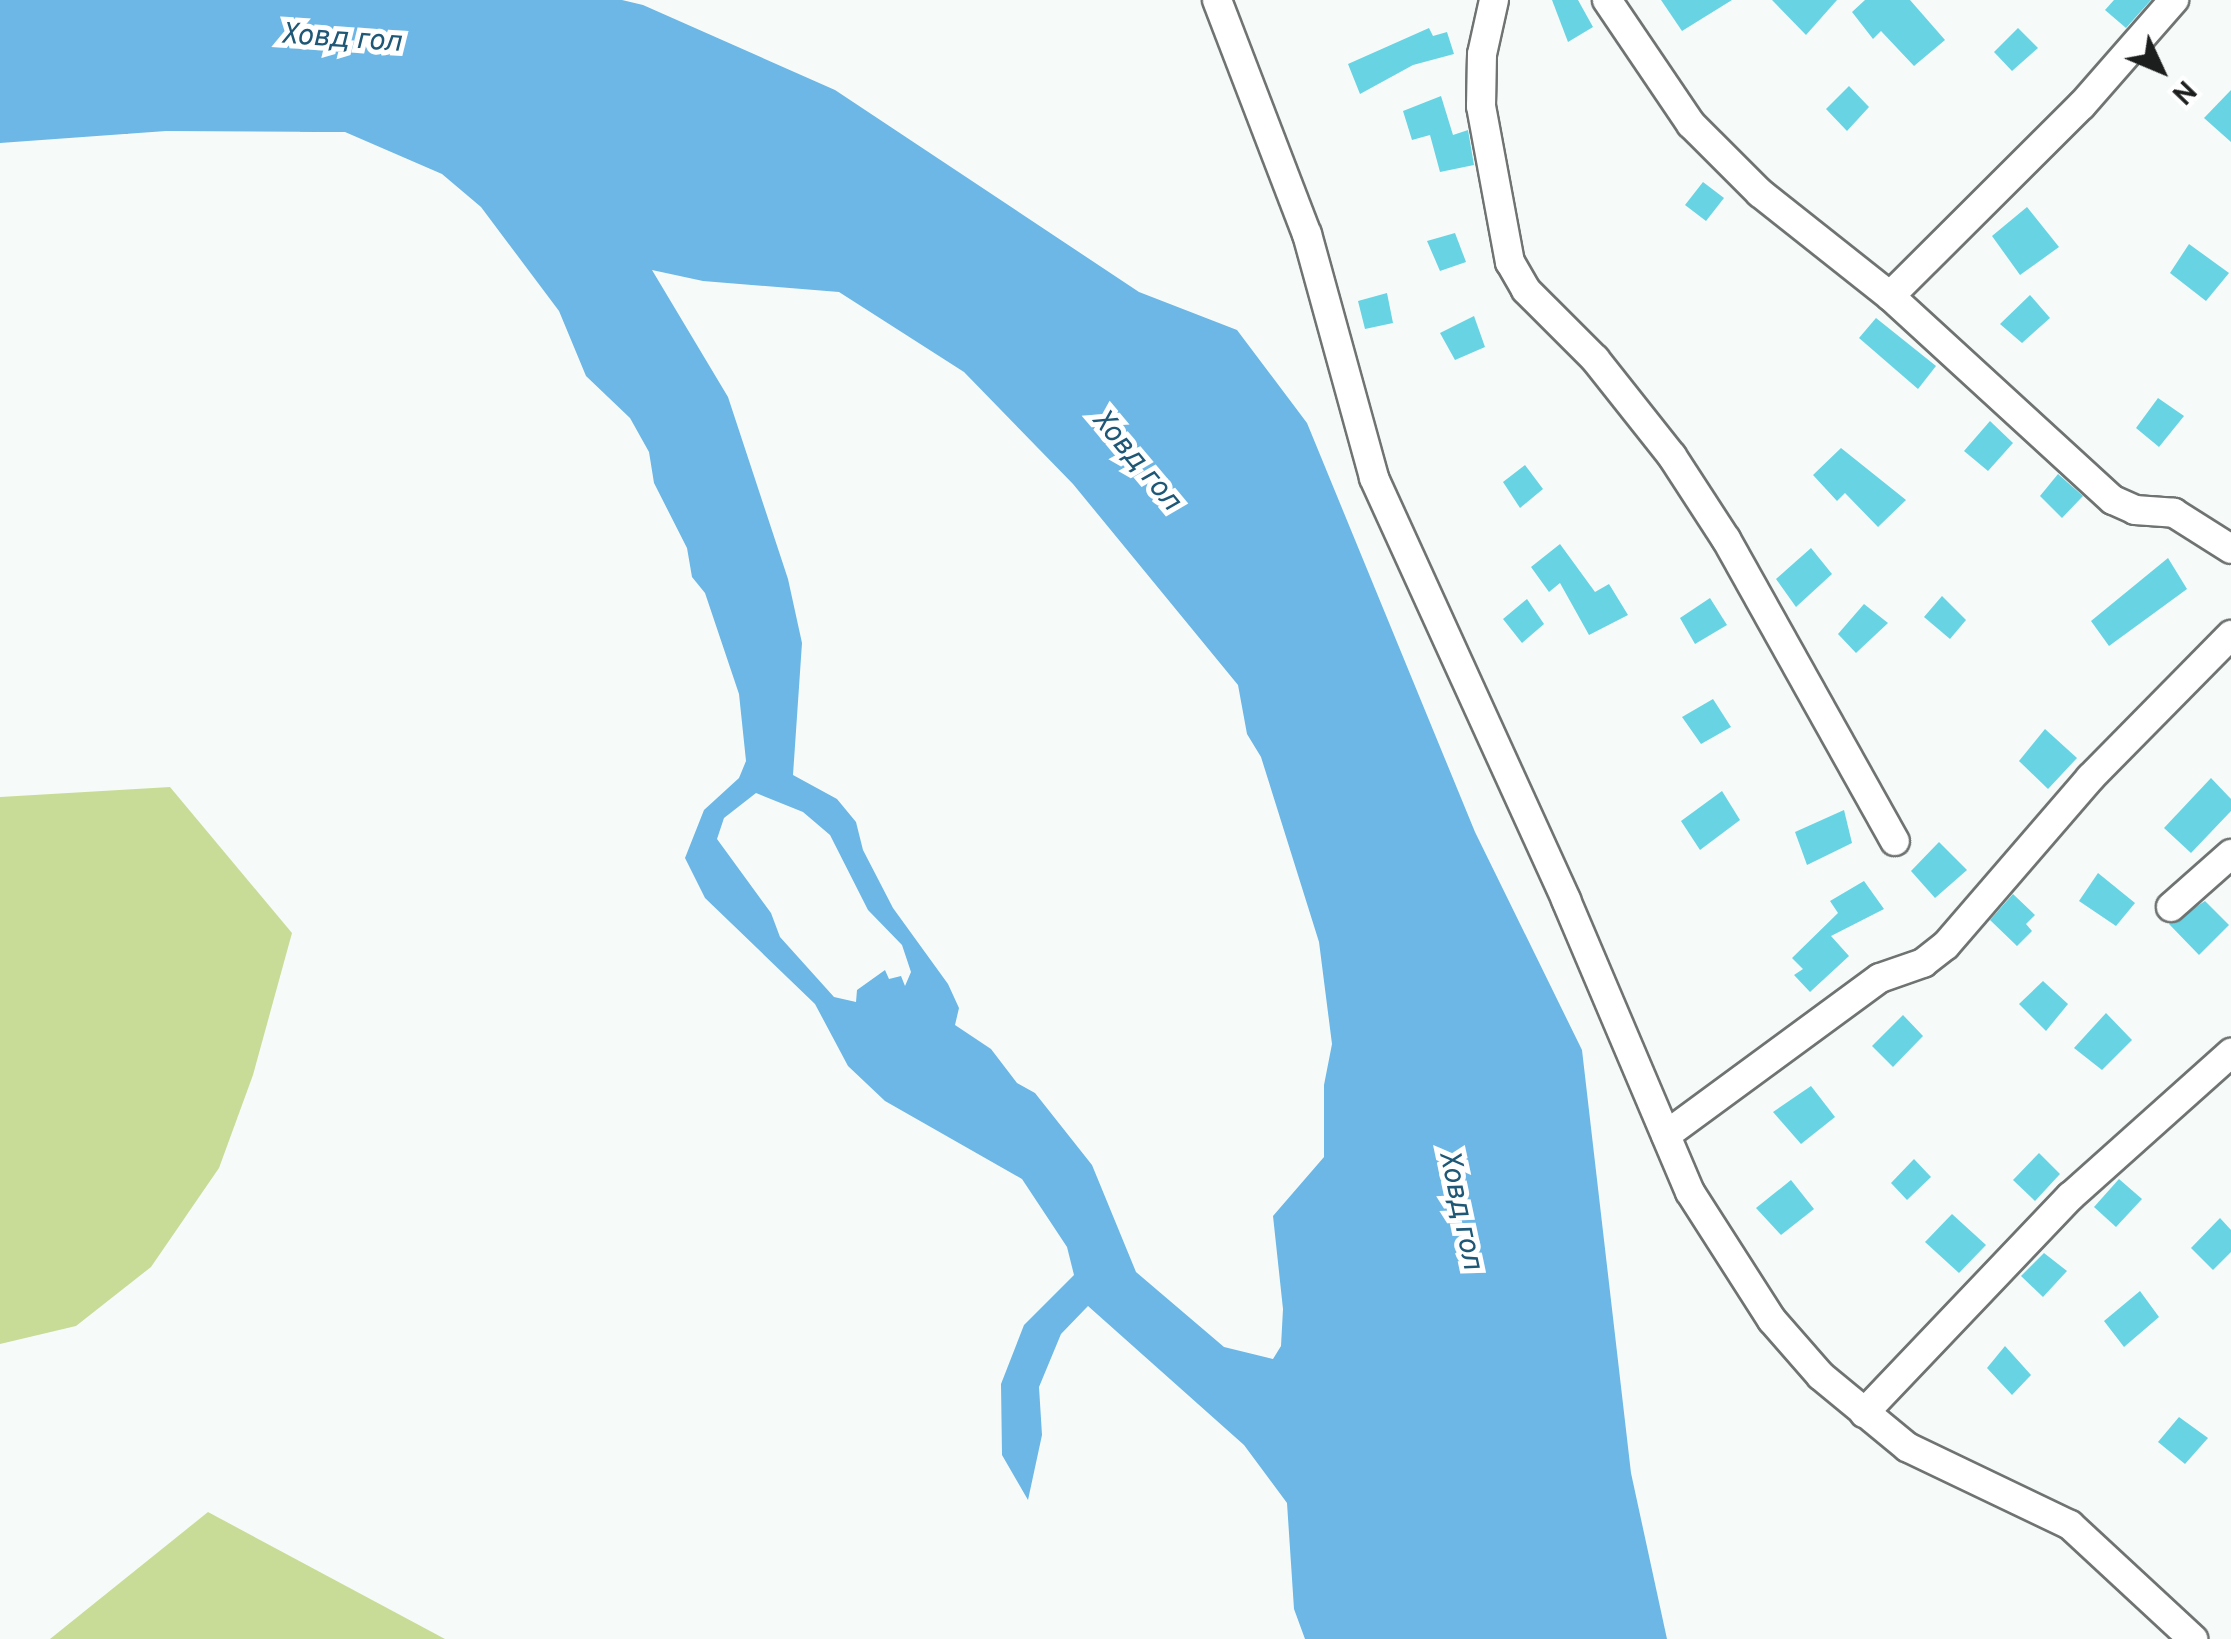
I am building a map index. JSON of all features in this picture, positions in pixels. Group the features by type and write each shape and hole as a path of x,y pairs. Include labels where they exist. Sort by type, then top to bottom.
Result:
{"street":[{"path":"1217,0 1307,234 1374,478 1690,1192 1772,1320 1864,1414 1907,1447 2070,1525 2193,1639"},
{"path":"1494,0 1482,54 1481,106 1510,262 1526,290 1594,358 1672,456 1726,539 1895,841"},
{"path":"1607,0 1690,124 1760,193 1890,296 2113,500 2135,510 2174,512 2231,549"},
{"path":"1890,296 2082,105 2174,0"},
{"path":"1666,1135 1880,978 1923,963 1946,945 2090,778 2231,635"},
{"path":"2171,908 2231,854"},
{"path":"1864,1414 2071,1196 2231,1053"}],"green space":[{"path":"170,787 292,933 253,1075 219,1168 151,1267 76,1326 0,1344 0,797"},
{"path":"208,1512 445,1639 50,1639"}],"water":[{"name":"Ховд гол","path":"0,0 622,0 643,5 835,90 1139,292 1237,330 1307,423 1475,832 1582,1050 1631,1473 1667,1639 1305,1639 1294,1609 1287,1503 1244,1445 1088,1306 1061,1334 1039,1387 1042,1435 1028,1500 1002,1455 1001,1384 1024,1325 1074,1275 1067,1247 1022,1179 885,1101 848,1066 815,1004 705,898 685,858 704,810 739,778 746,761 739,694 705,593 692,577 687,548 654,483 649,452 630,418 586,376 559,311 481,207 442,174 345,132 166,131 0,143","holes":["652,270 703,281 839,292 964,372 1073,484 1238,685 1247,734 1261,757 1319,942 1332,1044 1324,1085 1324,1157 1273,1216 1283,1309 1281,1346 1273,1359 1224,1347 1136,1272 1092,1165 1035,1093 1017,1083 991,1049 955,1025 959,1008 948,984 893,908 863,850 856,822 837,799 793,775 802,643 788,579 728,397","756,793 803,812 830,835 868,910 902,945 911,972 905,986 901,976 889,979 885,970 857,990 856,1002 834,997 780,937 771,913 717,839 724,818"]}],"building":[{"path":"1552,0 1578,0 1593,27 1568,42"},
{"path":"1661,0 1732,0 1682,31"},
{"path":"1772,0 1837,0 1806,35"},
{"path":"1865,0 1910,0 1945,40 1914,66 1881,31 1873,39 1852,12"},
{"path":"2114,0 2151,0 2126,28 2105,10"},
{"path":"1429,28 1433,36 1447,32 1454,54 1413,65 1360,94 1348,64"},
{"path":"2018,28 2038,48 2012,71 1994,52"},
{"path":"1849,86 1869,107 1847,131 1826,109"},
{"path":"2231,90 2231,142 2204,118"},
{"path":"1441,96 1453,135 1468,130 1474,165 1440,172 1430,135 1412,140 1403,111"},
{"path":"1703,182 1724,198 1706,221 1685,205"},
{"path":"2027,207 2059,247 2020,275 1992,236"},
{"path":"1455,233 1466,262 1440,271 1427,241"},
{"path":"2189,244 2229,273 2206,301 2170,273"},
{"path":"1387,293 1393,323 1365,329 1358,301"},
{"path":"2030,295 2050,318 2022,343 2000,324"},
{"path":"1474,316 1485,347 1455,360 1440,333"},
{"path":"1876,318 1936,366 1918,389 1859,338"},
{"path":"2158,398 2184,416 2159,447 2136,428"},
{"path":"1990,421 2013,443 1988,471 1964,451"},
{"path":"1841,448 1906,500 1878,527 1845,493 1837,501 1813,475"},
{"path":"1525,465 1543,489 1520,508 1503,482"},
{"path":"2058,474 2083,496 2062,518 2040,496"},
{"path":"1560,544 1595,592 1609,584 1628,615 1589,635 1560,583 1549,592 1531,567"},
{"path":"1811,548 1832,574 1796,607 1776,579"},
{"path":"2168,558 2187,589 2109,646 2091,621"},
{"path":"1942,596 1966,620 1950,639 1924,617"},
{"path":"1710,598 1727,625 1695,644 1680,618"},
{"path":"1527,599 1544,624 1522,643 1503,619"},
{"path":"1864,604 1888,623 1856,653 1838,634"},
{"path":"1713,699 1731,727 1701,744 1682,717"},
{"path":"2045,729 2077,758 2048,789 2019,761"},
{"path":"2211,778 2231,799 2231,811 2191,853 2164,828"},
{"path":"1722,791 1740,820 1700,850 1681,821"},
{"path":"1844,810 1852,843 1807,865 1795,832"},
{"path":"1939,842 1967,870 1935,898 1911,871"},
{"path":"2098,873 2135,903 2116,926 2079,901"},
{"path":"1864,881 1884,909 1831,936 1849,956 1810,992 1794,975 1803,969 1792,958 1838,913 1830,901"},
{"path":"2013,894 2035,915 2026,924 2032,931 2017,946 1990,920"},
{"path":"2205,901 2229,925 2199,955 2169,924"},
{"path":"2043,981 2068,1004 2046,1031 2019,1004"},
{"path":"2106,1013 2132,1040 2102,1070 2074,1048"},
{"path":"1903,1015 1923,1036 1893,1067 1872,1046"},
{"path":"1811,1086 1835,1117 1801,1144 1773,1112"},
{"path":"2039,1153 2060,1174 2035,1201 2013,1180"},
{"path":"1914,1159 1931,1177 1907,1200 1891,1183"},
{"path":"2119,1179 2142,1199 2116,1227 2094,1207"},
{"path":"1791,1180 1814,1209 1781,1235 1756,1208"},
{"path":"1952,1214 1986,1245 1959,1273 1925,1242"},
{"path":"2220,1218 2231,1230 2231,1252 2213,1270 2191,1248"},
{"path":"2044,1253 2067,1271 2043,1297 2021,1276"},
{"path":"2140,1291 2159,1317 2124,1347 2104,1321"},
{"path":"2005,1346 2031,1375 2012,1395 1987,1368"},
{"path":"2179,1417 2208,1438 2185,1464 2158,1442"}]}
